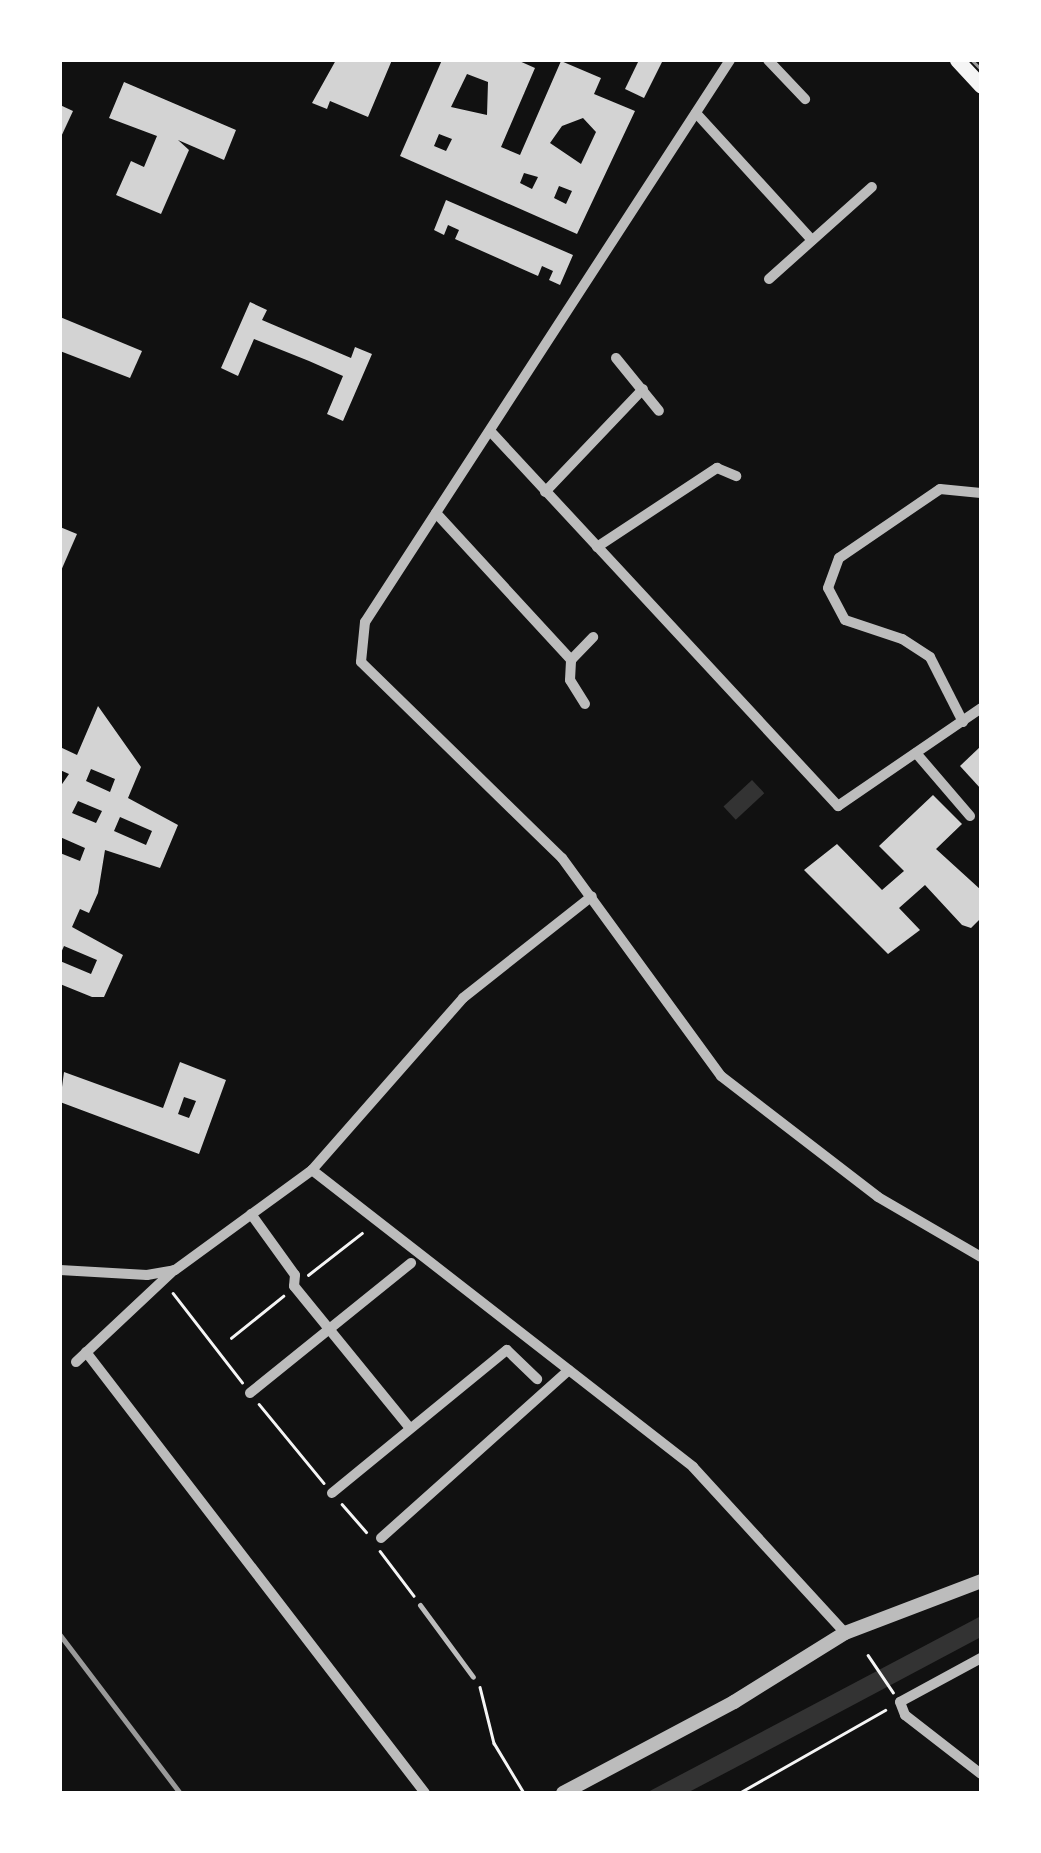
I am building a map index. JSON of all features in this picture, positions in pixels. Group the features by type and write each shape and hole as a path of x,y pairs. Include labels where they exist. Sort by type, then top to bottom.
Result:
{"main road":[{"path":"956,60 981,86"}],"street":[{"path":"730,60 492,433 365,622 361,662 525,819 592,896 721,1076 878,1197 981,1258"},
{"path":"768,60 805,99"},
{"path":"696,113 812,240"},
{"path":"769,279 872,187"},
{"path":"616,358 659,412"},
{"path":"545,492 643,389"},
{"path":"492,433 838,806 981,708"},
{"path":"597,546 718,468 736,476"},
{"path":"963,722 930,657 902,639 845,620 828,588 839,558 940,489 981,493"},
{"path":"436,513 570,660 570,680 586,704"},
{"path":"570,660 593,637"},
{"path":"916,753 970,816"},
{"path":"76,1362 175,1270 312,1170 464,998 592,896"},
{"path":"312,1170 693,1467 844,1633"},
{"path":"251,1214 295,1276 294,1286 410,1428"},
{"path":"250,1393 411,1264"},
{"path":"60,1270 175,1270"},
{"path":"332,1493 507,1350 537,1379"},
{"path":"86,1352 425,1793"},
{"path":"381,1538 569,1370"},
{"path":"562,1793 734,1702 844,1633 981,1582"},
{"path":"981,1658 900,1702 905,1715 981,1774"}],"lane":[{"path":"420,1605 474,1678"}],"path":[{"path":"231,1338 362,1233"},
{"path":"164,1280 420,1605"},
{"path":"738,1793 900,1702 868,1655"},
{"path":"474,1678 486,1695 494,1743 524,1793"}],"shaded area":[{"path":"752,780 764,793 736,820 723,807"},
{"path":"981,1616 981,1637 729,1771 687,1793 646,1793"}],"building":[{"path":"336,60 392,60 368,117 330,101 327,109 312,103"},
{"path":"442,60 517,60 535,68 501,147 520,155 561,61 601,78 594,94 635,111 577,234 400,156","holes":["467,74 488,82 487,115 451,107","583,118 596,132 581,164 550,143 562,126","439,134 452,139 446,151 434,146","524,173 538,177 532,189 520,183","559,186 572,191 566,204 554,198"]},
{"path":"639,60 663,60 644,98 625,89"},
{"path":"124,82 236,130 224,160 178,140 189,150 161,214 116,195 131,161 144,167 157,136 109,118"},
{"path":"60,105 73,111 60,139"},
{"path":"446,200 573,255 560,285 549,280 553,271 542,266 538,276 455,239 459,230 448,225 444,235 434,230"},
{"path":"250,302 267,310 262,320 351,358 355,347 372,354 343,421 327,414 343,376 309,361 254,339 238,376 221,368"},
{"path":"60,317 142,351 130,378 60,351"},
{"path":"60,527 77,534 60,573"},
{"path":"98,706 141,767 128,798 178,825 160,868 105,850 98,893 89,913 80,909 72,927 123,955 104,997 92,997 60,984 60,961 91,974 97,960 64,946 60,955 60,853 80,861 85,848 60,837 60,787 69,774 60,770 60,747 77,755","holes":["91,769 115,779 110,792 86,781","78,801 102,811 96,823 72,813","120,817 152,831 146,845 114,831"]},
{"path":"981,746 981,789 960,766"},
{"path":"933,795 962,824 936,849 981,890 981,918 971,928 962,925 925,885 899,908 920,930 888,954 804,870 837,844 882,890 904,871 879,846"},
{"path":"180,1062 226,1080 199,1154 60,1102 64,1072 163,1108","holes":["184,1097 196,1101 189,1118 178,1114"]}],"tram line":[{"path":"972,60 981,69"}],"railway":[{"path":"60,1635 180,1793"}]}
